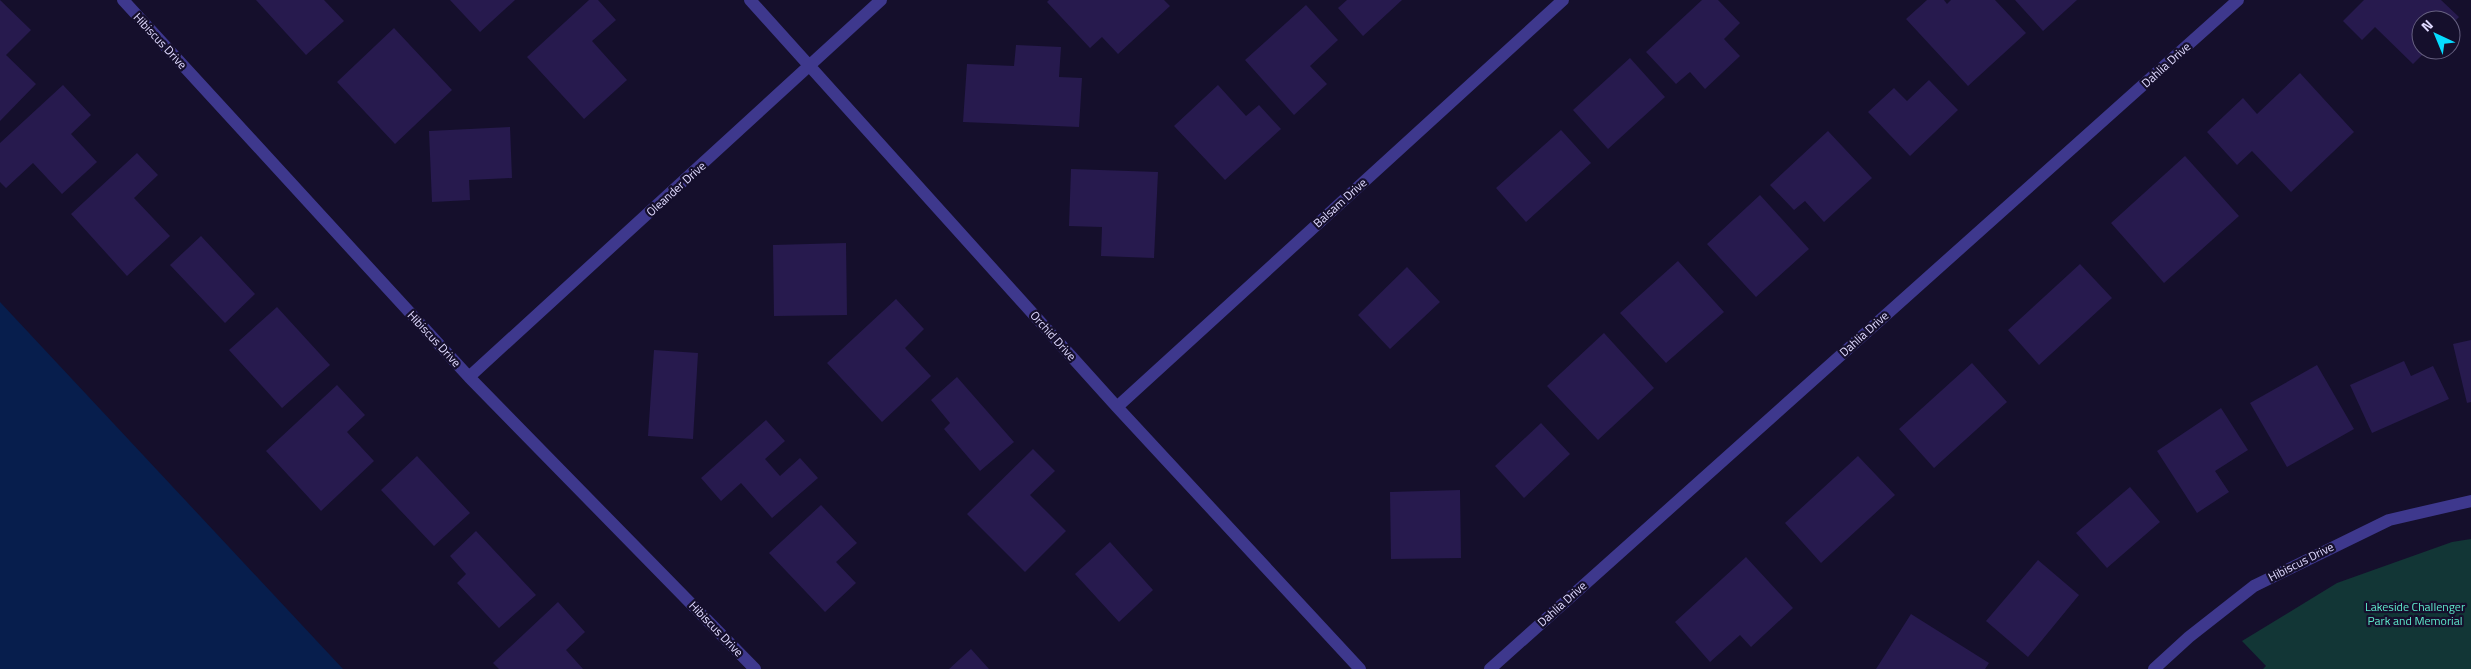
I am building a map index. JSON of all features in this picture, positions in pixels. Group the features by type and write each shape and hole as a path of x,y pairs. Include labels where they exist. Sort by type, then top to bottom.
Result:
{"street":[{"name":"Hibiscus Drive","path":"123,0 469,377 755,669"},
{"name":"Orchid Drive","path":"750,0 1117,407 1360,669"},
{"name":"Oleander Drive","path":"469,377 881,0"},
{"name":"Balsam Drive","path":"1117,407 1563,0"},
{"name":"Dahlia Drive","path":"1490,669 2238,0"},
{"name":"Hibiscus Drive","path":"2154,669 2190,637 2254,586 2389,520 2471,501"}],"green space":[{"name":"Lakeside Challenger Park and Memorial","path":"2471,539 2471,669 2263,669 2266,666 2242,641 2337,583 2452,542"}],"water":[{"path":"0,302 343,669 0,669"}],"building":[{"path":"0,0 31,30 6,55 36,84 0,121"},
{"path":"256,0 324,0 344,21 306,55"},
{"path":"450,0 515,0 480,32"},
{"path":"589,0 598,0 616,20 592,41 627,80 584,119 527,57"},
{"path":"1049,0 1164,0 1170,6 1118,54 1102,37 1090,48 1047,2"},
{"path":"1347,0 1402,0 1363,36 1338,8"},
{"path":"1702,0 1718,0 1740,23 1724,39 1740,56 1705,89 1690,72 1676,84 1646,52"},
{"path":"1927,0 1944,0 1947,4 1951,0 1995,0 2026,33 1968,86 1906,19"},
{"path":"2015,0 2077,0 2043,31"},
{"path":"2364,0 2441,0 2452,10 2411,10 2411,60 2417,60 2413,64 2375,27 2362,40 2343,21"},
{"path":"1306,5 1338,40 1310,66 1327,84 1294,115 1245,60"},
{"path":"394,28 452,90 395,144 337,82"},
{"path":"1016,45 1061,47 1059,77 1082,78 1079,127 963,122 967,64 1014,66"},
{"path":"1630,58 1665,97 1608,149 1573,110"},
{"path":"2300,73 2354,132 2291,192 2252,151 2237,165 2207,132 2243,98 2257,114"},
{"path":"1929,80 1958,110 1910,156 1868,112 1894,88 1907,101"},
{"path":"63,85 91,115 71,134 97,162 62,194 33,163 6,188 0,182 0,143"},
{"path":"1218,85 1246,116 1259,105 1281,129 1225,180 1174,126"},
{"path":"510,127 512,178 469,180 470,200 432,202 429,131"},
{"path":"1561,130 1591,163 1526,222 1496,188"},
{"path":"1828,131 1872,178 1824,222 1805,201 1794,210 1770,185"},
{"path":"137,153 158,175 134,198 170,236 127,276 71,214"},
{"path":"2185,156 2239,216 2164,283 2111,223"},
{"path":"1071,169 1158,172 1154,258 1101,256 1102,227 1069,226"},
{"path":"1760,195 1809,249 1756,297 1707,244"},
{"path":"201,236 255,294 225,323 170,265"},
{"path":"846,243 847,315 774,316 773,245"},
{"path":"1678,261 1724,312 1666,363 1620,313"},
{"path":"2080,264 2112,298 2039,365 2008,330"},
{"path":"1407,267 1440,302 1390,349 1358,315"},
{"path":"896,299 924,329 905,348 931,376 882,422 827,363"},
{"path":"277,307 330,365 282,408 229,350"},
{"path":"1604,333 1654,388 1598,440 1547,386"},
{"path":"2471,340 2471,402 2467,403 2453,344"},
{"path":"654,350 698,353 693,439 648,436"},
{"path":"2404,361 2411,376 2433,366 2449,399 2372,433 2350,385"},
{"path":"1972,363 2007,402 1934,468 1899,429"},
{"path":"2317,365 2354,429 2287,467 2250,403"},
{"path":"957,377 1014,442 980,471 944,429 950,423 931,400"},
{"path":"337,385 365,415 347,432 374,461 321,511 266,451"},
{"path":"2221,408 2248,450 2215,471 2229,492 2197,513 2157,451"},
{"path":"766,420 785,441 765,459 780,476 800,458 818,478 772,518 741,483 721,501 701,478"},
{"path":"1541,423 1570,454 1524,498 1495,466"},
{"path":"1033,449 1055,471 1030,495 1066,531 1025,572 967,514"},
{"path":"417,456 470,513 434,546 381,490"},
{"path":"1858,456 1895,495 1821,563 1785,523"},
{"path":"2130,487 2160,522 2107,568 2076,533"},
{"path":"1460,490 1461,558 1391,559 1390,492"},
{"path":"821,505 857,543 836,562 856,583 825,612 769,553"},
{"path":"476,531 536,595 499,628 457,583 466,574 450,556"},
{"path":"1110,542 1153,590 1119,622 1075,574"},
{"path":"1746,557 1793,608 1751,647 1740,635 1710,662 1675,622"},
{"path":"2038,560 2079,595 2028,657 1986,621"},
{"path":"558,602 585,632 566,650 583,669 499,669 493,663"},
{"path":"1911,614 1989,663 1985,669 1876,669"},
{"path":"971,649 989,669 949,669"}]}
